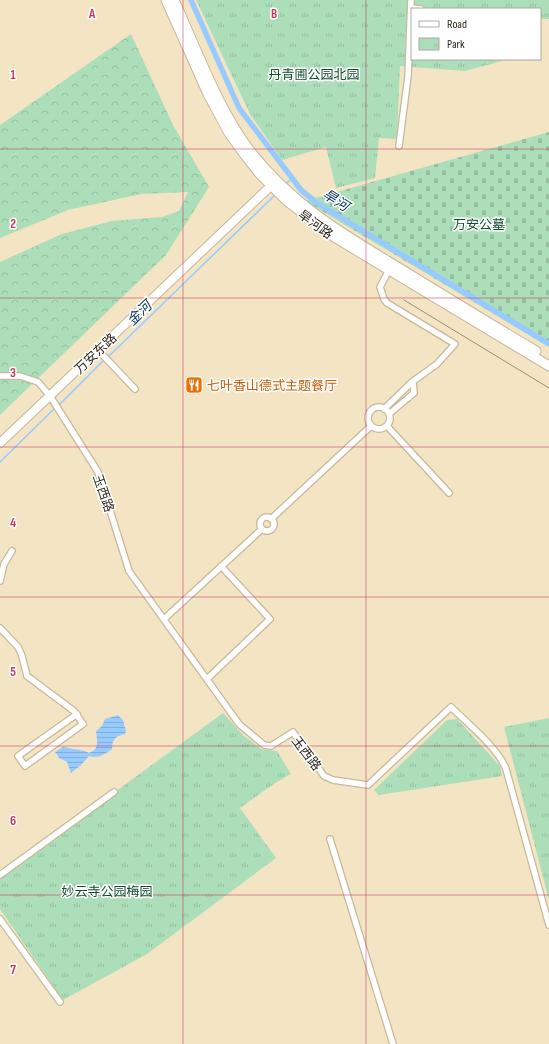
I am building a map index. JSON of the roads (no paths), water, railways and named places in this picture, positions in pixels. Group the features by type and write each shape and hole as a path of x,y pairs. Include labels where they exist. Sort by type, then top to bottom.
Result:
{"main road":[{"name":"旱河路","path":"166,0 208,94 229,133 245,155 312,222 331,235 549,366"},
{"name":"旱河路","path":"174,0 215,91 235,129 279,188 335,229 549,359"}],"street":[{"path":"399,146 408,76 411,0"},
{"name":"万安东路","path":"0,443 52,399 98,350 279,188"},
{"path":"384,409 413,382 437,364 455,344 384,300 380,287 389,270"},
{"path":"98,350 135,389"},
{"name":"玉西路","path":"0,376 20,376 38,382 52,399 98,472 130,571 239,724 264,745 271,746 293,732 324,776 333,780 368,784 451,707 503,760 549,925"},
{"path":"389,414 414,392 413,382"},
{"path":"381,407 384,409 389,414 390,422 387,426 382,429 371,426 368,420 369,413 374,408 381,407"},
{"path":"271,519 371,426"},
{"path":"387,426 449,493"},
{"path":"265,517 271,519 274,524 272,528 268,531 262,530 259,523 261,519 265,517"},
{"path":"164,619 262,530"},
{"path":"0,581 4,564 12,551"},
{"path":"207,679 270,619 221,566"},
{"path":"0,628 18,647 27,676 60,699 77,714 83,724 24,766 18,756 77,714"},
{"path":"0,874 114,792"},
{"path":"330,839 393,1044"},
{"path":"0,919 60,1002"}],"water":[{"path":"118,715 123,720 126,731 125,734 115,738 112,749 99,756 89,756 71,773 67,762 59,758 55,752 63,747 89,753 96,747 96,731 102,726 105,719"}],"waterway":[{"name":"旱河","path":"191,0 239,108 301,190 317,203 549,344"},
{"name":"金河","path":"286,184 292,178"},
{"name":"金河","path":"108,357 276,194"},
{"name":"金河","path":"58,406 105,359"},
{"name":"金河","path":"0,462 55,408"}],"tram line":[{"path":"404,300 549,388"}],"place":[{"name":"七叶香山德式主题餐厅","path":"194,385"}],"park label":[{"name":"丹青圃公园北园","path":"314,74"},
{"name":"万安公墓","path":"479,224"},
{"name":"妙云寺公园梅园","path":"107,891"}]}
